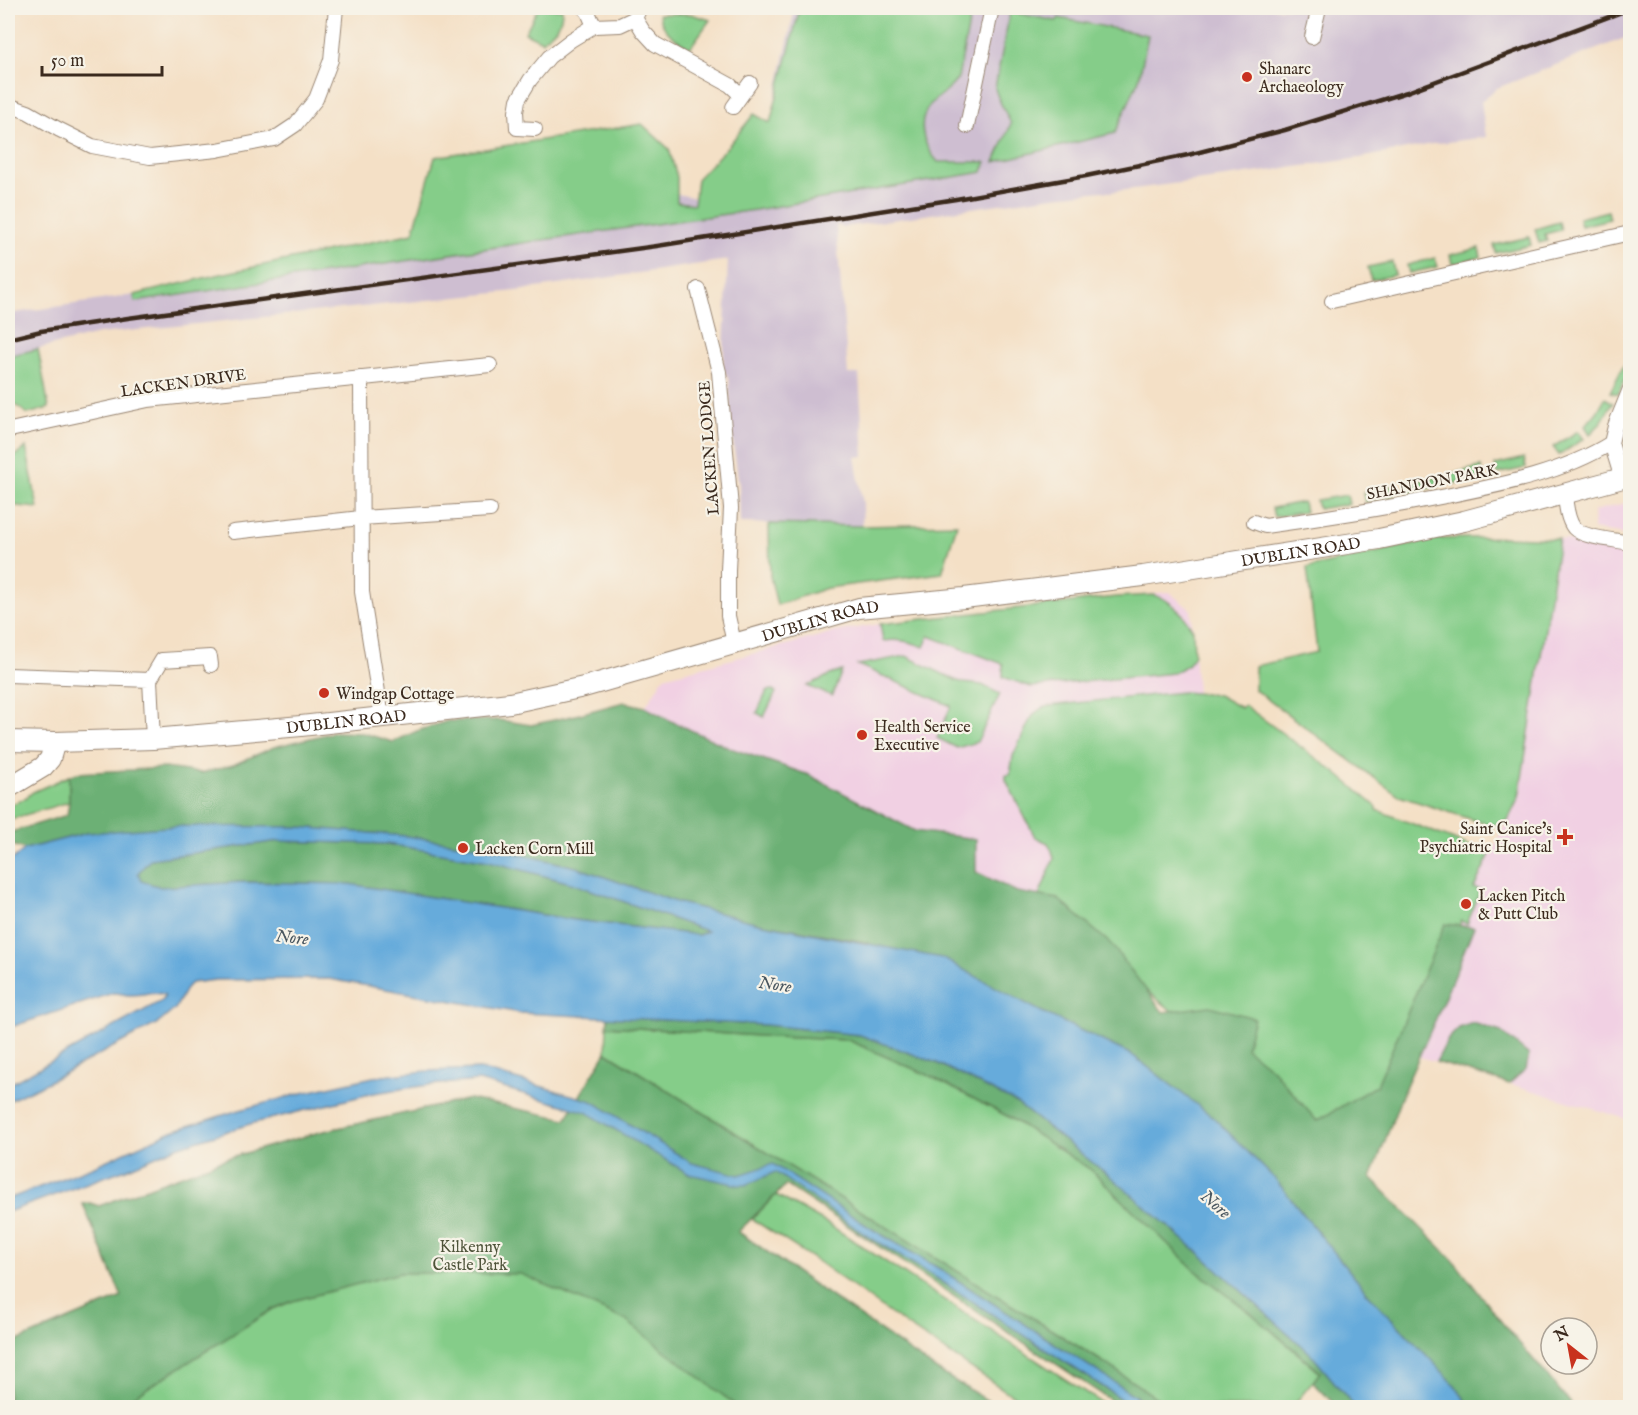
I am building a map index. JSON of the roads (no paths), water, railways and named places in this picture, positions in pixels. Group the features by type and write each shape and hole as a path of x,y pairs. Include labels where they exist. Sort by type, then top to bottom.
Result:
{"main road":[{"name":"DUBLIN ROAD","path":"8,741 153,739 301,726 510,703 584,687 859,608 964,598 1143,576 1379,539 1464,521 1626,478"},
{"path":"8,788 44,767 50,759 55,742"}],"street":[{"path":"8,105 28,112 92,146 150,157 217,150 274,139 295,125 316,99 331,60 336,8"},
{"path":"584,8 594,26"},
{"path":"967,126 992,8"},
{"path":"1312,36 1319,8"},
{"path":"535,129 517,128 518,100 530,80 549,57 594,26 620,25 637,13 643,31 656,44 730,85 746,89 733,107"},
{"path":"1332,301 1630,233"},
{"name":"LACKEN LODGE","path":"698,289 719,372 731,508 728,616 734,643"},
{"name":"LACKEN DRIVE","path":"10,430 148,400 490,365"},
{"path":"361,378 362,591 382,717"},
{"path":"1626,478 1611,443 1615,426 1630,389"},
{"name":"SHANDON PARK","path":"1254,522 1265,526 1371,511 1496,486 1558,467 1597,452 1611,443"},
{"path":"1565,495 1570,520 1574,528 1582,534 1630,543"},
{"path":"233,532 361,518 490,510"},
{"path":"153,739 150,680 162,660 210,657 211,665"},
{"path":"8,675 150,680"}],"water":[{"name":"Nore","path":"180,826 298,827 406,836 502,850 576,867 676,902 758,923 942,958 1040,1011 1132,1055 1214,1118 1275,1179 1368,1294 1454,1384 1470,1407 1355,1407 1310,1353 1206,1259 1116,1181 1015,1102 937,1063 860,1035 766,1025 520,1013 329,979 216,980 191,983 175,1009 160,1022 8,1101 8,1085 163,1000 165,995 113,993 8,1028 8,863 25,849 87,833","holes":["279,841 387,844 489,861 574,884 707,931 699,935 575,920 349,884 243,882 161,887 141,881 138,873 151,859"]},
{"path":"480,1069 592,1101 692,1163 739,1175 773,1164 1152,1407 1134,1407 938,1279 866,1235 775,1172 746,1185 689,1174 586,1112 479,1081 374,1093 250,1124 177,1147 126,1169 8,1212 8,1199 92,1167 172,1131 236,1111 373,1077 427,1071"}],"railway":[{"path":"8,339 41,331 128,318 657,246 1086,176 1188,155 1285,130 1407,92 1630,9"}],"place":[{"name":"Shanarc Archaeology","path":"1247,77"},
{"name":"Windgap Cottage","path":"324,693"},
{"name":"Health Service Executive","path":"862,735"},
{"name":"Saint Canice's Psychiatric Hospital","path":"1565,837"},
{"name":"Lacken Corn Mill","path":"463,848"},
{"name":"Lacken Pitch & Putt Club","path":"1466,904"}],"park label":[{"name":"Kilkenny Castle Park","path":"470,1255"}]}
